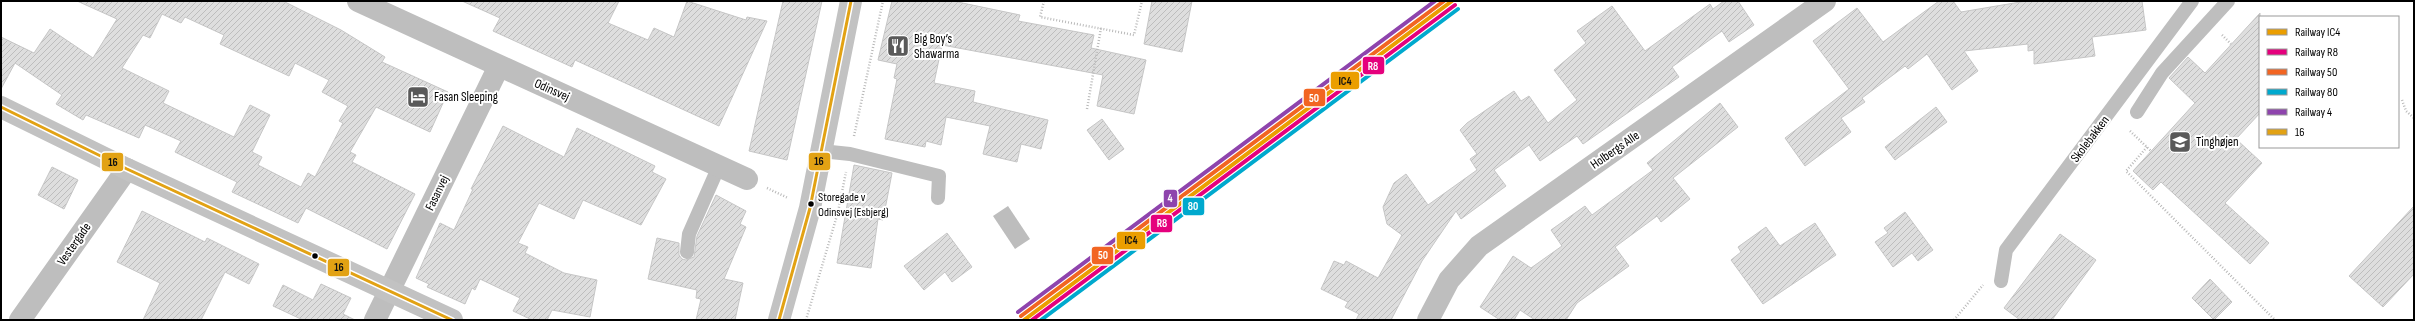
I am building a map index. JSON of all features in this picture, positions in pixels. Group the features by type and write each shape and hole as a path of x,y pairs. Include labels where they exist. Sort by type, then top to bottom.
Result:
{"street":[{"name":"Odinsvej","path":"358,1 747,179"},
{"path":"779,320 810,208 851,1"},
{"name":"Holbergs Alle","path":"1428,320 1449,280 1479,246 1826,1"},
{"name":"Fasanvej","path":"375,320 499,66"},
{"path":"1,107 127,169 452,320"},
{"name":"Vestergade","path":"20,320 127,169"}],"lane":[{"name":"Skolebakken","path":"2001,281 2006,250 2192,1"},
{"path":"2137,112 2162,73 2228,1"},
{"path":"821,151 850,154 939,176 938,198"},
{"path":"688,252 689,234 720,166"}],"path":[{"path":"1044,1 1040,18 1134,35 1142,1"},
{"path":"1087,109 1101,28"},
{"path":"2402,100 2406,111 2414,118"},
{"path":"2147,147 2126,170 2275,320"},
{"path":"747,179 810,208"},
{"path":"1954,320 1986,282 2001,281"}],"shaded area":[{"path":"1008,206 1030,239 1015,249 993,216"}],"building":[{"path":"77,1 283,1 341,30 385,57 382,62 448,92 430,132 376,107 350,152 356,155 352,162 415,194 387,249 306,208 298,223 232,192 237,182 175,152 181,141 145,125 139,138 86,115 83,120 56,104 62,95 15,63 1,89 1,37 34,53 50,29 93,58 117,19","holes":["162,14 181,23 185,17 224,35 220,44 289,76 295,63 329,80 322,92 348,106 339,121 343,123 315,177 308,173 301,187 258,165 262,157 252,152 270,115 250,105 234,137 163,103 169,91 122,68 143,35 150,38"]},
{"path":"462,1 619,1 608,23 648,40 654,28 674,37 687,1 746,20 747,17 767,21 719,126 575,60 572,67 493,31 500,18"},
{"path":"783,1 822,1 787,160 749,151"},
{"path":"892,1 953,1 1020,15 1018,21 1094,35 1091,48 1146,60 1134,114 1097,106 1103,75 942,45 934,83 975,91 973,102 1048,120 1041,149 1021,144 1017,162 983,154 990,126 946,117 941,145 926,141 925,147 885,139 897,79 894,78 897,64 878,60"},
{"path":"1152,1 1192,1 1182,52 1144,44"},
{"path":"1724,1 1738,1 1754,25 1729,42 1722,31 1672,67 1679,77 1583,144 1577,136 1540,161 1529,145 1494,170 1506,186 1461,219 1456,211 1422,261 1391,320 1356,320 1359,314 1345,307 1348,302 1321,289 1334,261 1344,265 1346,261 1378,278 1402,235 1387,224 1383,207 1394,183 1406,174 1428,205 1477,170 1470,159 1477,154 1460,130 1467,123 1514,91 1521,101 1529,96 1548,123 1577,100 1554,70 1586,43 1577,31 1612,6 1645,51 1710,4 1713,9"},
{"path":"1939,1 1953,1 1961,12 2026,1 2142,1 2146,30 2092,37 2095,56 2034,64 2034,50 2028,51 2028,44 1964,51 1978,71 1952,90 1927,54 1908,69 1905,66 1862,98 1865,102 1841,118 1851,132 1805,166 1785,138 1849,89 1813,41 1857,8 1883,42"},
{"path":"2260,13 2259,114 2236,139 2262,163 2225,203 2269,243 2250,264 2161,182 2153,190 2133,171 2195,103 2169,78 2188,57 2205,73"},
{"path":"1720,103 1738,127 1673,178 1690,199 1661,222 1657,216 1615,247 1629,266 1577,303 1566,320 1535,320 1520,310 1514,320 1500,320 1480,307 1513,256 1531,268 1562,246 1551,230 1585,206 1592,215 1653,170 1647,163"},
{"path":"1936,107 1947,122 1895,160 1885,147"},
{"path":"1102,119 1124,149 1109,160 1087,130"},
{"path":"503,126 564,157 577,128 655,166 652,172 666,179 641,225 583,200 574,219 539,203 518,243 528,247 525,253 564,273 597,280 590,317 552,310 547,320 532,320 513,311 520,298 480,279 475,290 472,288 465,304 427,287 429,284 416,278 440,223 454,230 473,189 471,189"},
{"path":"854,165 892,173 883,220 878,219 871,268 837,263"},
{"path":"52,167 78,180 64,209 38,195"},
{"path":"716,195 746,211 740,224 746,227 724,279 743,283 735,320 696,320 701,299 696,298 697,290 648,279 657,238 679,243 679,255 682,259 686,260 694,257 697,236"},
{"path":"2414,206 2414,274 2383,307 2349,276"},
{"path":"142,211 205,242 207,238 259,264 249,284 225,272 201,320 143,320 160,283 117,262"},
{"path":"1905,212 1933,250 1918,261 1912,253 1893,267 1875,242 1888,233 1884,228"},
{"path":"1815,223 1836,255 1763,304 1731,260 1741,252 1738,247 1766,227 1780,246"},
{"path":"947,233 972,267 952,282 945,272 924,290 904,266"},
{"path":"2060,234 2096,260 2052,320 2020,320 2004,308"},
{"path":"2210,279 2232,302 2214,320 2192,298"},
{"path":"321,284 351,298 343,314 355,320 303,320 273,306 283,285 313,300"}],"rail line":[{"name":"4","path":"1018,312 1435,1"},
{"name":"50","path":"1021,316 1444,1"},
{"name":"IC4","path":"1024,320 1452,1"},
{"name":"R8","path":"1032,320 1455,5"},
{"name":"80","path":"1041,320 1458,9"}],"transit line":[{"name":"16","path":"779,320 810,208 851,1"},
{"name":"16","path":"1,107 127,169 452,320"}],"place":[{"name":"Big Boy’s Shawarma","path":"898,46"},
{"name":"Fasan Sleeping","path":"418,97"},
{"name":"Tinghøjen","path":"2180,142"},
{"name":"Storegade v Odinsvej (Esbjerg)","path":"811,204"}]}
